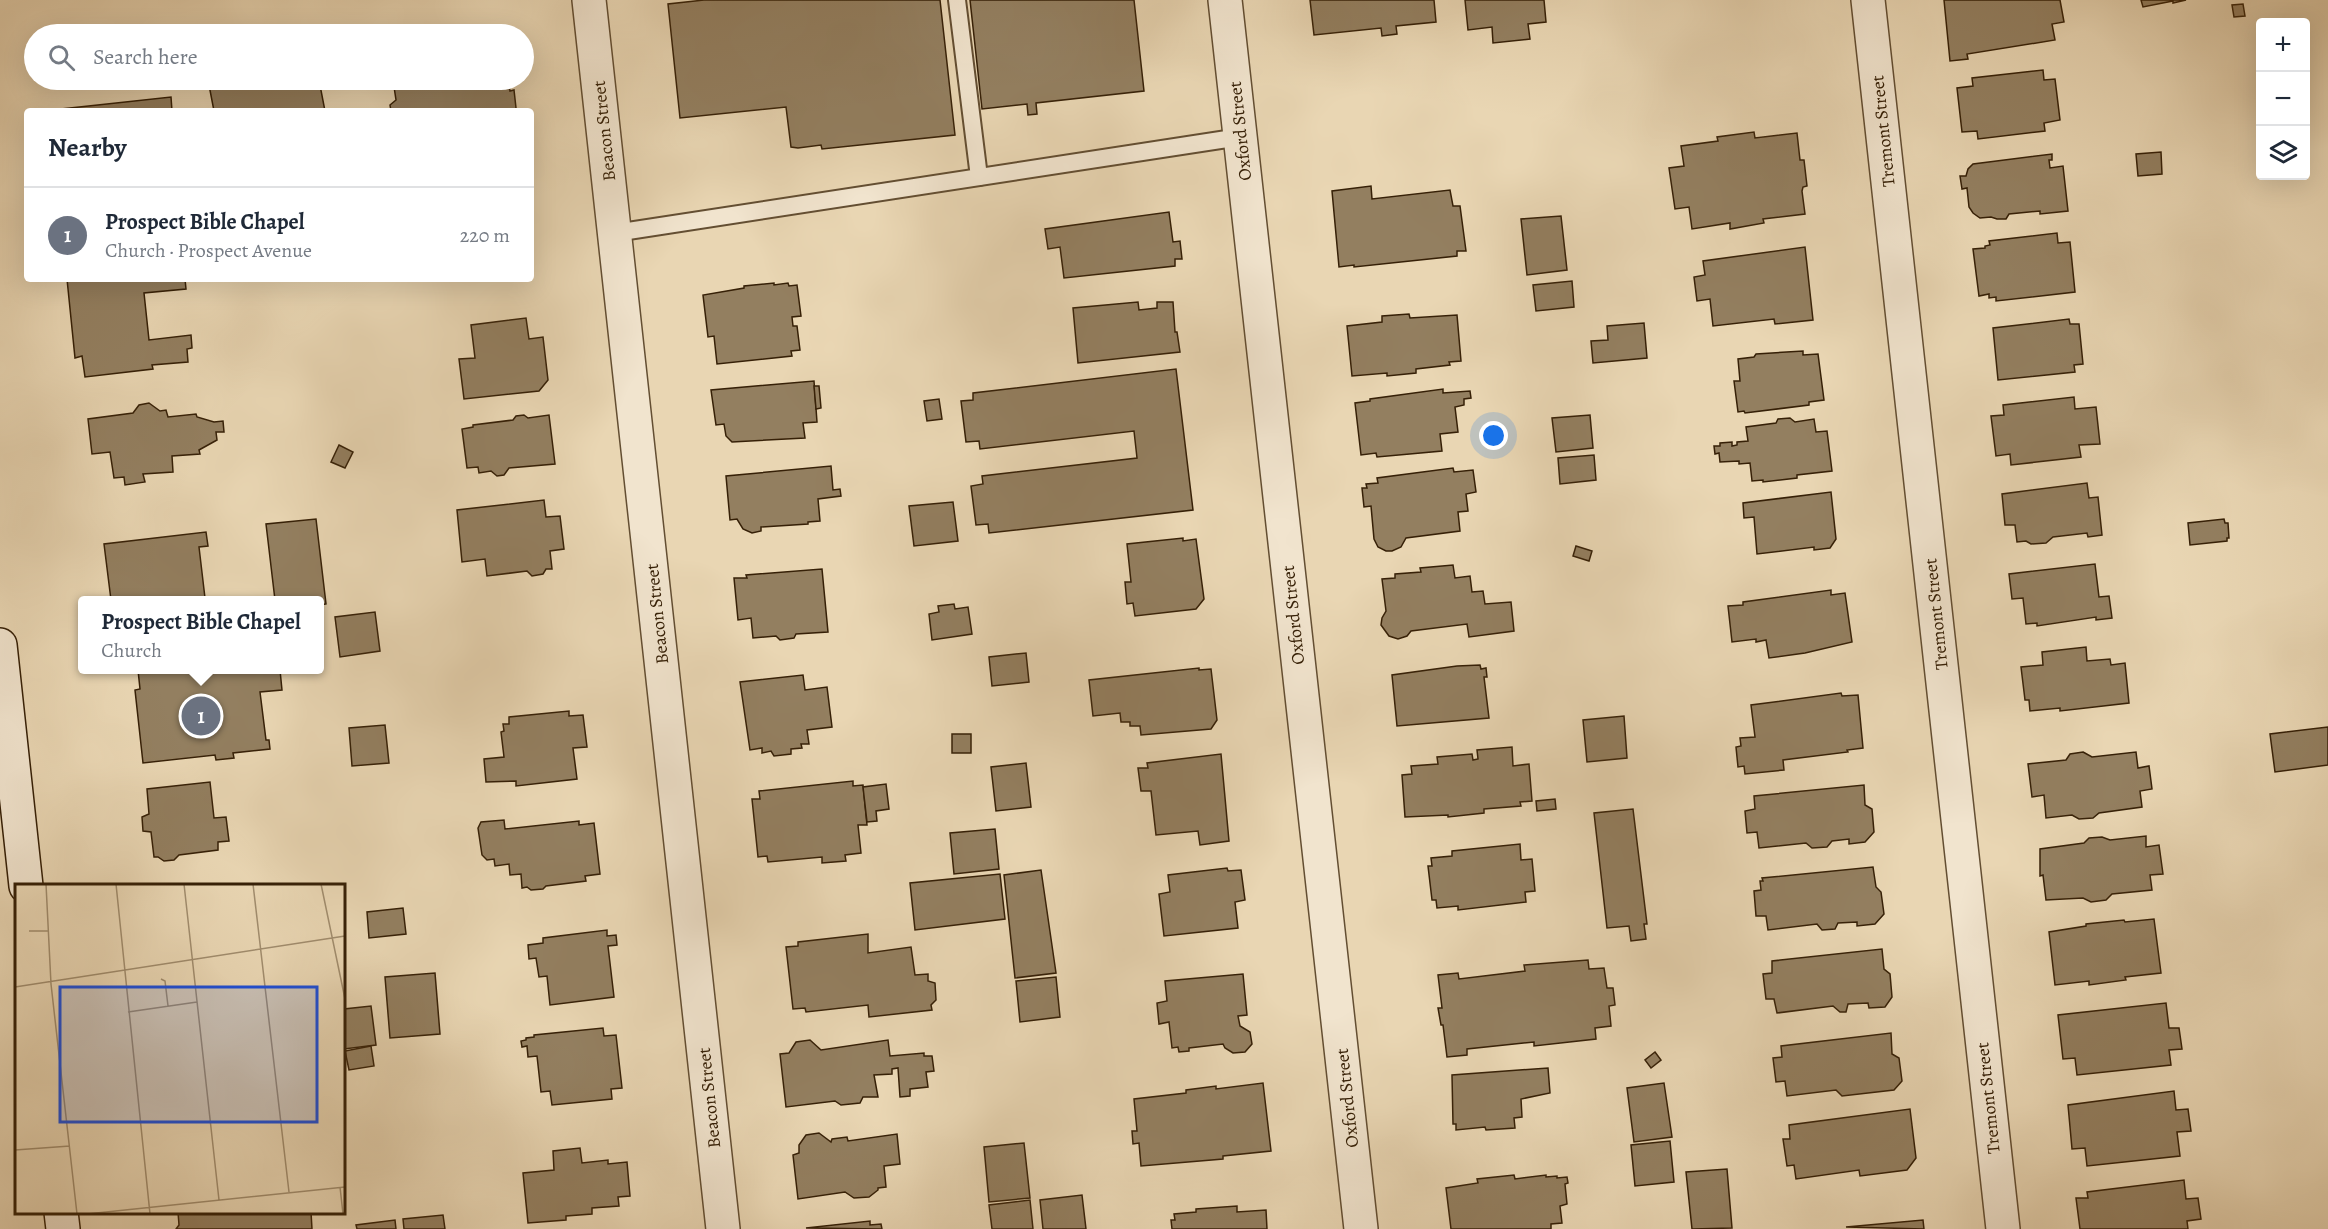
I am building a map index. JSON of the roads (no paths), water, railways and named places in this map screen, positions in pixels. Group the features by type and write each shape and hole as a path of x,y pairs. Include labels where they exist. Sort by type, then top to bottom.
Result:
{"street":[{"name":"Beacon Street","path":"590,0 723,1229"},
{"name":"Oxford Street","path":"1225,0 1361,1229"},
{"name":"Tremont Street","path":"1868,0 2003,1229"},
{"path":"0,645 26,884"},
{"path":"61,1214 63,1229"}],"lane":[{"path":"957,0 979,177"},
{"path":"615,233 1240,137"}],"place":[{"name":"Prospect Bible Chapel","path":"201,716"}]}
